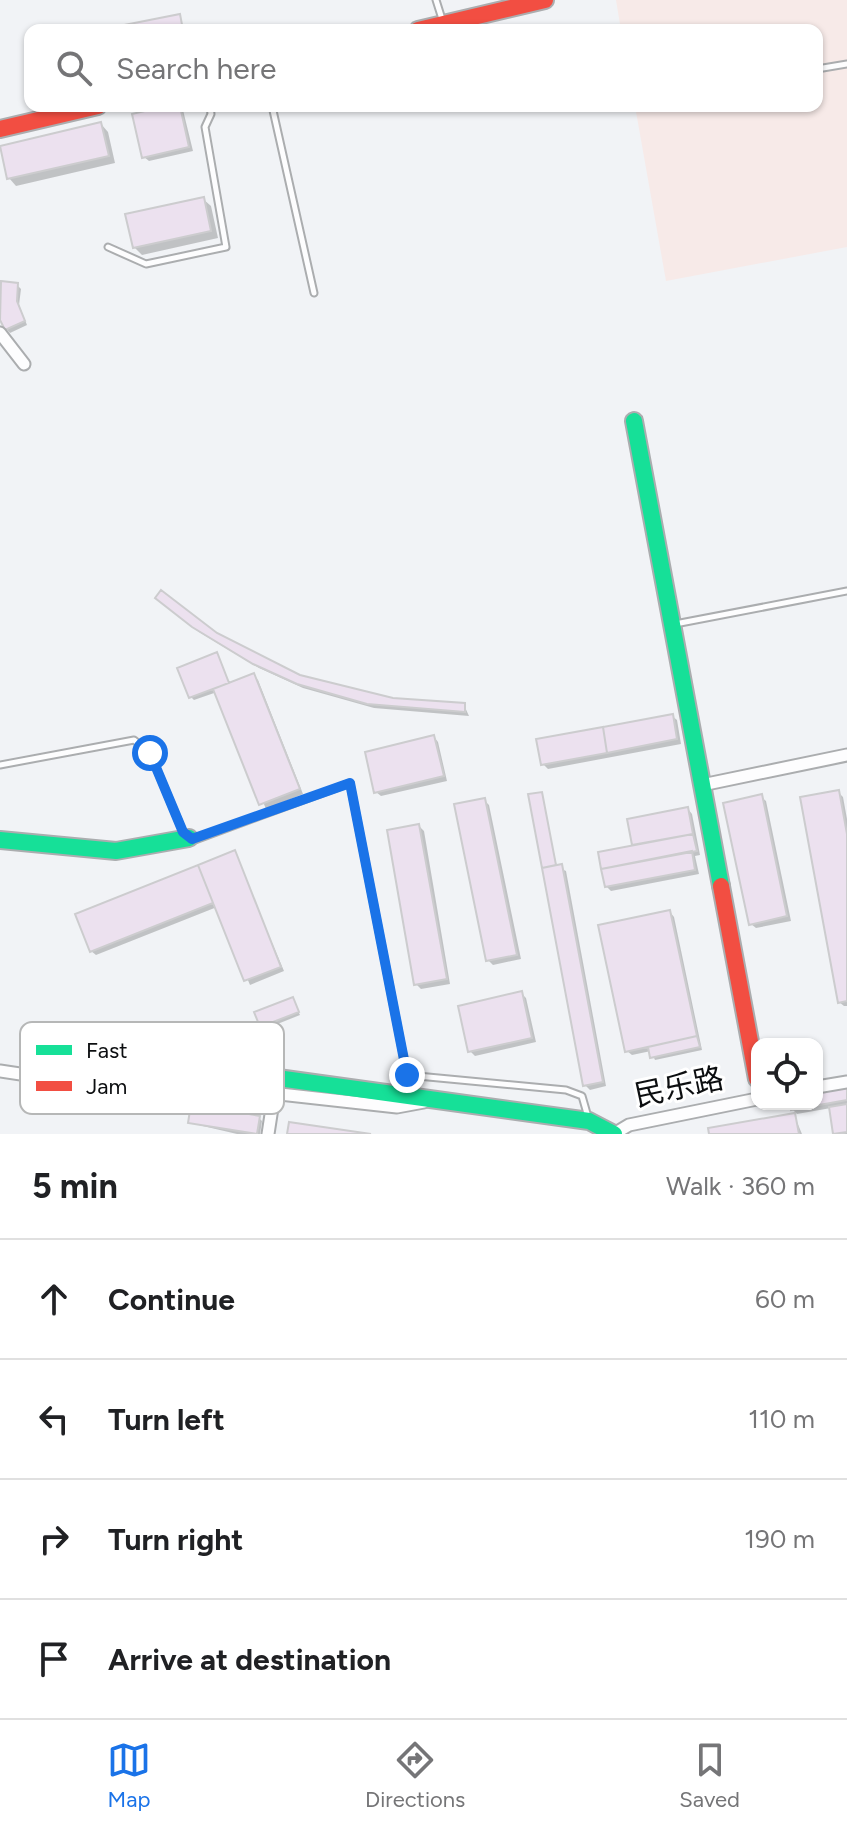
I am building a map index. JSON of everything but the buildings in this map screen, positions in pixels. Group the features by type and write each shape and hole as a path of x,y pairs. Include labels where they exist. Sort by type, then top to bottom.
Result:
{"main road":[{"path":"443,24 545,0"},
{"path":"0,129 72,112"},
{"path":"634,421 751,1047"},
{"path":"0,840 116,851 189,838"},
{"path":"284,1078 589,1121 614,1134"}],"street":[{"path":"0,333 24,364"},
{"path":"702,785 847,755"},
{"path":"0,1071 20,1074"},
{"path":"823,1086 847,1082"},
{"path":"284,1096 397,1107 436,1099"},
{"name":"民乐路","path":"614,1134 629,1125 751,1100"},
{"path":"268,1134 271,1114"}],"lane":[{"path":"436,0 443,24"},
{"path":"823,68 847,64"},
{"path":"108,247 146,264 226,247 205,127 211,112"},
{"path":"273,112 314,293"},
{"path":"672,624 847,591"},
{"path":"0,765 134,740 150,753 189,838 198,839 350,783 407,1075 566,1090 582,1096 589,1121"}],"shaded area":[{"path":"616,0 847,0 847,247 666,281 636,112 823,112 823,24 620,24"}],"traffic: fast":[{"path":"634,421 721,886"},
{"path":"0,840 116,851 189,838"},
{"path":"284,1079 589,1121 614,1134"}],"traffic: jam":[{"path":"443,24 545,0"},
{"path":"0,129 72,112"},
{"path":"721,886 751,1047"}],"route":[{"path":"150,753 185,836 195,840 350,783 407,1075"}]}
